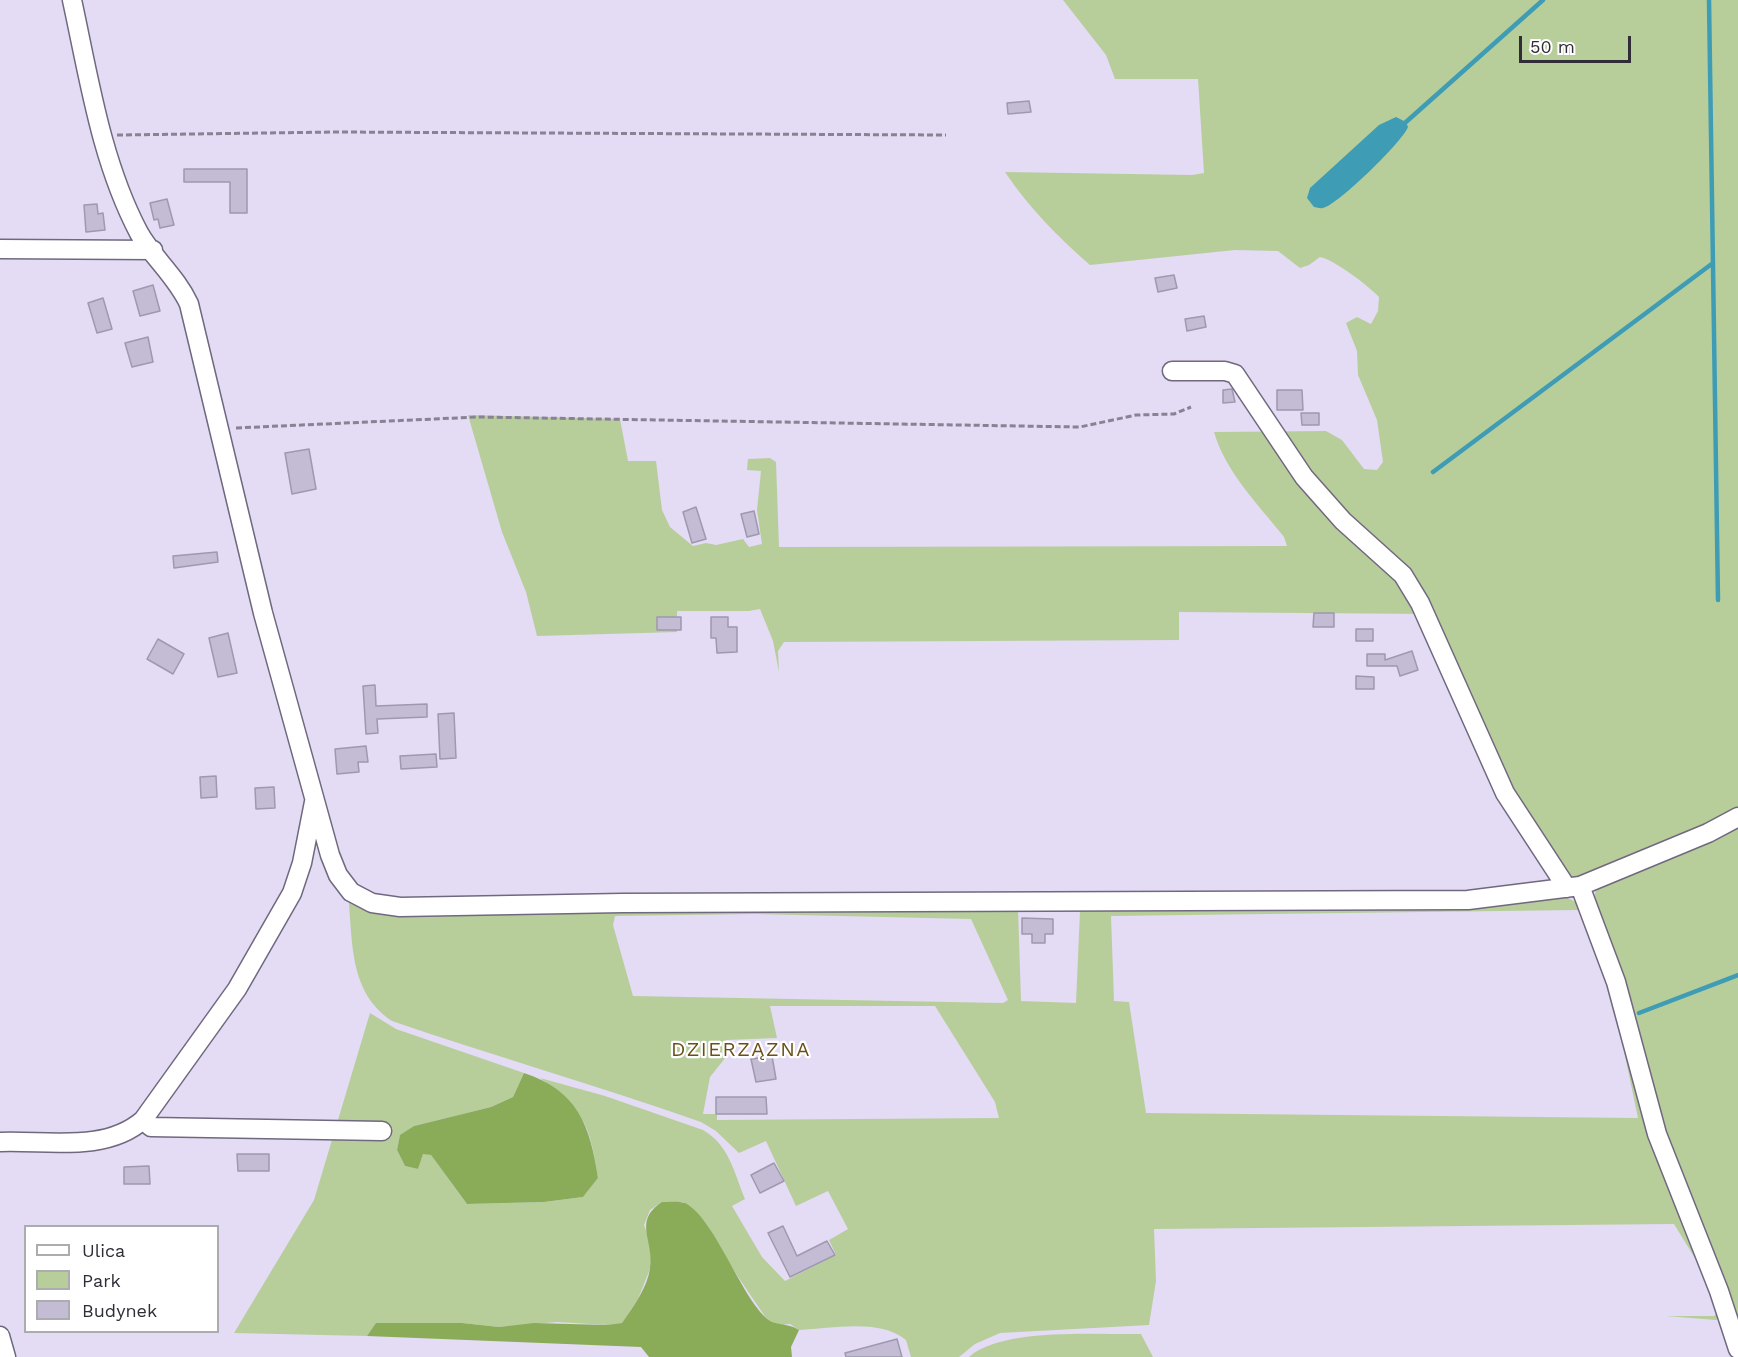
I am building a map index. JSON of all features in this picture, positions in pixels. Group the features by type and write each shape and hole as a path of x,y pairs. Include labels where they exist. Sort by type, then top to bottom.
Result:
{"street":[{"path":"72,0 106,154 140,234 180,285 189,304 263,613 315,798 338,875 344,885 360,898 383,906 622,903 1431,902 1489,898 1573,887 1690,841 1738,817"},
{"path":"0,249 153,250"},
{"path":"1172,371 1225,371 1235,374 1304,477 1343,521 1403,575 1420,603 1505,793 1573,887 1616,982 1657,1134 1719,1291 1738,1349"},
{"path":"0,1142 97,1141 123,1135 143,1120 237,988 292,893 302,863 315,798"},
{"path":"143,1120 151,1127 382,1131"},
{"path":"0,1336 6,1357"}],"path":[{"path":"102,135 335,132 946,135"},
{"path":"219,429 478,417 1080,427 1136,415 1174,414 1191,407"}],"green space":[{"path":"1063,0 1738,0 1738,812 1574,880 1564,873 1525,818 1429,614 1179,612 1179,640 784,642 778,651 779,672 773,641 760,609 677,611 677,632 537,636 526,592 502,532 468,415 620,419 628,461 656,461 662,510 670,527 693,546 706,543 716,545 743,539 749,547 762,544 757,510 761,471 747,470 748,459 770,458 776,462 779,547 1287,546 1284,537 1226,461 1214,432 1326,431 1342,440 1364,469 1377,470 1383,462 1377,420 1358,375 1357,351 1346,323 1357,317 1371,324 1378,311 1379,297 1367,286 1326,259 1320,257 1300,268 1278,251 1235,250 1090,265 1044,222 1005,172 1192,175 1204,173 1198,79 1115,79 1106,55"},
{"path":"1738,822 1738,1332 1671,1161 1594,899 1596,888"},
{"path":"348,893 364,903 391,910 614,907 1018,908 1021,1001 1076,1003 1080,911 1087,908 1455,906 1563,896 1581,906 1605,962 1656,1143 1722,1315 1716,1320 1666,1316 1714,1316 1716,1314 1701,1268 1674,1224 1154,1229 1156,1281 1149,1325 1000,1333 975,1344 959,1357 911,1357 906,1340 882,1329 854,1326 799,1330 790,1324 777,1325 766,1318 728,1262 706,1223 683,1202 662,1202 650,1210 644,1225 652,1248 650,1269 638,1299 622,1323 607,1325 557,1322 499,1327 462,1323 377,1323 367,1336 234,1333 314,1200 370,1013 396,1029 524,1073 513,1097 491,1107 414,1126 400,1136 397,1150 405,1166 418,1169 423,1153 431,1155 467,1204 544,1202 583,1197 598,1178 588,1130 576,1110 540,1078 605,1096 703,1130 712,1136 730,1160 745,1199 732,1206 762,1257 785,1281 836,1255 829,1240 848,1229 828,1191 796,1206 766,1141 739,1153 716,1131 701,1122 392,1021 367,995 360,980 355,964","holes":["1578,910 1583,915 1614,1003 1638,1118 1146,1113 1129,1002 1114,1001 1111,916","754,914 971,919 1008,1000 1003,1003 633,996 613,925 615,916","770,1006 935,1006 995,1102 999,1118 717,1120 717,1114 703,1114 710,1077 726,1057 726,1040 777,1038"]},
{"path":"524,1073 557,1090 569,1100 585,1126 591,1142 598,1178 583,1197 544,1202 467,1204 431,1155 423,1154 418,1169 405,1166 397,1150 400,1135 414,1126 491,1107 513,1097"},
{"path":"662,1202 685,1203 696,1211 716,1239 745,1290 765,1317 773,1322 799,1330 791,1347 792,1357 649,1357 641,1347 367,1336 376,1323 462,1323 499,1327 534,1323 606,1325 622,1323 646,1283 651,1259 646,1224 653,1209"},
{"path":"1141,1334 1153,1357 969,1357 984,1347 1026,1337"}],"water":[{"path":"1396,117 1406,122 1408,127 1395,145 1342,196 1323,208 1314,207 1307,198 1310,188 1379,125"}],"building":[{"path":"1029,101 1031,112 1008,114 1007,103"},
{"path":"184,169 247,169 247,213 230,213 230,182 184,182"},
{"path":"167,199 174,225 160,228 158,219 154,220 150,203"},
{"path":"97,204 98,214 103,213 105,230 86,232 84,205"},
{"path":"1174,275 1177,288 1158,292 1155,278"},
{"path":"153,285 160,311 140,316 133,291"},
{"path":"103,298 112,329 97,333 88,303"},
{"path":"1204,316 1206,327 1187,331 1185,319"},
{"path":"148,337 153,362 132,367 125,343"},
{"path":"1232,389 1235,402 1223,403 1223,390"},
{"path":"1277,390 1302,390 1303,410 1277,410"},
{"path":"1301,413 1319,413 1319,425 1302,425"},
{"path":"309,449 316,489 292,494 285,453"},
{"path":"696,507 706,539 692,543 683,512"},
{"path":"754,511 759,534 747,537 741,514"},
{"path":"217,552 218,562 174,568 173,556"},
{"path":"1314,613 1334,613 1334,627 1313,627"},
{"path":"657,617 681,617 681,630 657,630"},
{"path":"711,617 728,617 728,627 737,627 737,652 717,653 716,638 711,638"},
{"path":"1356,629 1373,629 1373,641 1356,641"},
{"path":"228,633 237,673 218,677 209,638"},
{"path":"158,639 184,654 173,674 147,659"},
{"path":"1412,651 1418,670 1400,676 1397,666 1367,666 1367,654 1385,654 1385,660"},
{"path":"1356,676 1374,677 1374,689 1356,689"},
{"path":"375,685 376,706 427,704 427,717 377,719 378,733 366,734 363,686"},
{"path":"454,713 456,758 440,759 438,714"},
{"path":"366,746 368,762 358,762 359,772 337,774 335,749"},
{"path":"436,754 437,767 401,769 400,756"},
{"path":"216,776 217,797 201,798 200,777"},
{"path":"274,787 275,808 256,809 255,788"},
{"path":"1022,918 1053,919 1053,934 1045,934 1045,943 1032,943 1032,934 1022,934"},
{"path":"772,1056 776,1079 756,1082 751,1059"},
{"path":"716,1097 766,1097 767,1114 716,1114"},
{"path":"237,1154 269,1154 269,1171 238,1171"},
{"path":"774,1163 784,1181 760,1193 751,1175"},
{"path":"149,1166 150,1184 124,1184 124,1167"},
{"path":"783,1226 797,1256 827,1241 835,1255 790,1277 768,1233"},
{"path":"897,1339 902,1357 846,1357 845,1353"}],"waterway":[{"path":"1406,122 1543,0"},
{"path":"1709,0 1718,600"},
{"path":"1433,472 1713,263"},
{"path":"1639,1013 1738,975"}],"district":[{"name":"DZIERZĄZNA","path":"741,1050"}]}
